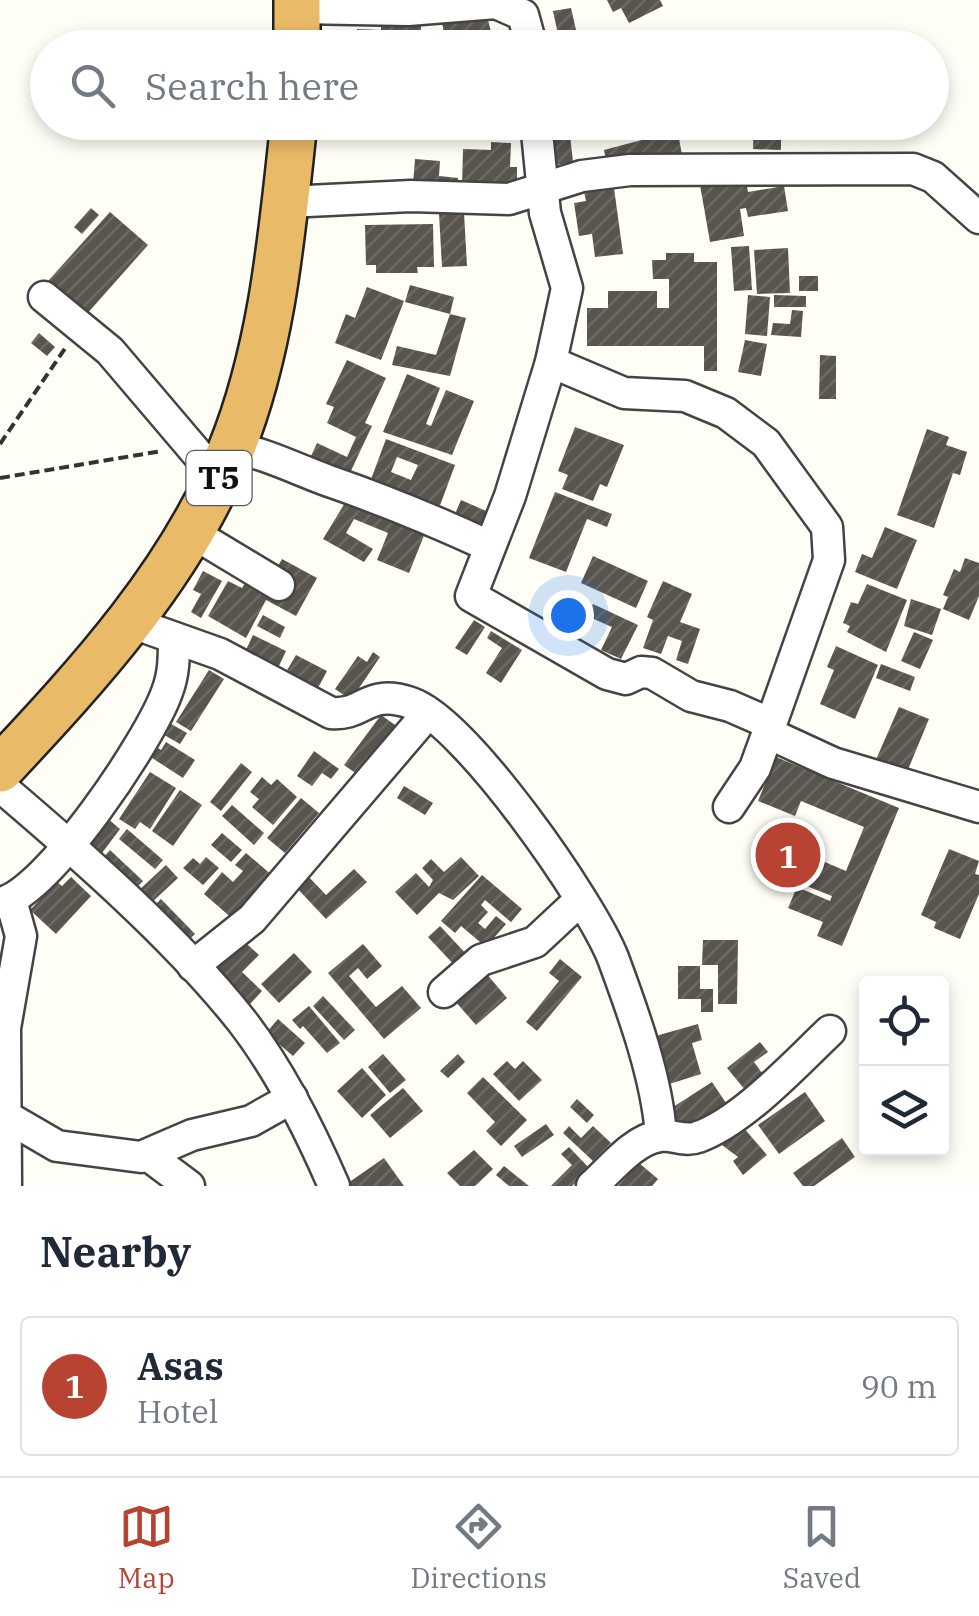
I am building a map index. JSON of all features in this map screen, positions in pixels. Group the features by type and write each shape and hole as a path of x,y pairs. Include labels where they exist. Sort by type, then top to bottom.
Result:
{"highway":[{"name":"T5","path":"0,770 130,622 191,532 226,463 280,265 292,140"}],"street":[{"path":"297,18 496,3 523,15 527,30"},
{"path":"538,140 544,191 567,288 551,362 510,496 472,588 475,602 606,674 626,679 641,672 652,674 690,696 730,706 833,764 979,807"},
{"path":"287,202 411,196 508,198 544,191 582,176 630,170 687,173 913,168 933,177 975,208"},
{"path":"44,297 120,362 184,442 226,463 268,454 328,480 393,501 489,546"},
{"path":"551,362 624,394 685,396 726,413 766,442 828,527 828,560 770,729 755,768 729,807"},
{"path":"191,532 279,584"},
{"path":"130,622 232,659 331,713 345,713 385,697 428,713 461,740 510,796 613,960 656,1099 660,1135"},
{"path":"6,1186 5,1028 21,936 6,902 34,885 68,846 137,750 166,696 173,673 174,638"},
{"path":"193,966 252,919 428,713"},
{"path":"0,786 193,966 240,1019 292,1098 334,1186"},
{"path":"444,992 481,960 534,942 578,901"},
{"path":"592,1186 635,1148 660,1135 685,1139 708,1132 776,1081 830,1031"},
{"path":"7,1118 68,1150 149,1156 192,1135 251,1121 292,1098"},
{"path":"149,1156 189,1186"}],"path":[{"path":"0,444 81,327"},
{"path":"0,478 139,457 184,442"}],"building":[{"path":"607,0 660,0 663,6 629,23 621,8 613,12"},
{"path":"571,8 576,30 557,30 553,11"},
{"path":"486,12 490,30 444,30 442,23"},
{"path":"381,20 421,22 421,30 381,30"},
{"path":"552,140 571,140 573,162 556,165"},
{"path":"642,140 679,140 682,155 608,169 604,150"},
{"path":"753,140 781,140 781,150 753,149"},
{"path":"491,142 511,143 510,167 517,167 517,188 462,187 463,149 491,150"},
{"path":"415,159 440,161 439,176 458,178 457,189 413,185"},
{"path":"745,174 748,192 784,186 788,211 748,217 746,208 740,209 744,236 710,242 700,185"},
{"path":"614,188 623,254 595,257 592,234 579,236 574,203 586,201 584,192"},
{"path":"91,208 99,215 82,234 74,227"},
{"path":"110,212 148,245 78,324 40,290"},
{"path":"464,213 467,266 442,267 439,214"},
{"path":"433,224 434,267 417,267 418,273 376,273 376,265 366,265 365,225"},
{"path":"749,246 752,290 734,291 731,247"},
{"path":"788,248 790,293 757,294 754,250"},
{"path":"666,253 694,253 694,262 717,262 717,371 704,371 704,346 587,346 587,308 608,308 608,291 657,291 657,308 669,308 669,279 653,279 652,260 666,260"},
{"path":"799,276 818,276 818,291 799,291"},
{"path":"410,285 454,297 450,314 405,302"},
{"path":"367,287 404,301 381,360 335,343 346,314 355,318"},
{"path":"748,295 770,297 767,336 745,334"},
{"path":"774,295 806,296 806,307 774,307"},
{"path":"792,310 803,311 801,337 771,335 773,323 790,324"},
{"path":"450,314 466,318 450,376 392,365 397,346 436,355"},
{"path":"39,333 55,347 47,356 31,343"},
{"path":"745,340 767,344 761,376 738,372"},
{"path":"820,355 836,356 836,399 819,399"},
{"path":"347,360 386,378 365,423 372,426 349,475 311,456 317,443 347,457 356,437 327,423 334,407 326,404"},
{"path":"407,374 440,388 426,424 431,426 446,390 474,401 452,455 383,432"},
{"path":"575,427 624,445 607,487 600,484 593,501 562,489 568,475 558,471"},
{"path":"927,429 949,437 946,445 967,452 960,475 953,473 934,528 897,515"},
{"path":"386,439 455,465 439,508 370,482","holes":["397,457 418,465 411,480 391,472"]},
{"path":"555,492 612,514 607,527 587,519 566,572 529,558"},
{"path":"348,498 427,528 409,573 377,560 388,533 354,519 346,533 373,549 364,562 323,539"},
{"path":"461,500 493,514 484,535 452,521"},
{"path":"885,527 917,540 897,589 855,572 862,554 872,558"},
{"path":"593,556 648,581 636,608 581,583"},
{"path":"965,558 979,563 979,596 969,620 943,609 948,597 943,595 954,569 960,572"},
{"path":"282,559 317,578 296,616 266,600 246,638 208,616 228,581 242,588 251,573 290,594 295,585 274,573"},
{"path":"203,571 222,581 201,618 191,612 201,594 193,590"},
{"path":"663,581 692,594 680,622 700,629 688,664 676,660 682,641 668,636 661,654 643,648 653,620 647,617"},
{"path":"867,584 907,600 886,652 847,632 850,626 843,623 851,602 858,604"},
{"path":"911,599 941,609 932,635 904,626"},
{"path":"593,604 638,625 621,659 601,650 612,627 587,616"},
{"path":"263,615 285,627 280,638 257,626"},
{"path":"474,620 485,627 467,655 455,648"},
{"path":"491,631 522,650 501,683 486,673 502,648 487,638"},
{"path":"914,632 933,640 920,669 901,661"},
{"path":"253,635 286,651 278,668 245,652"},
{"path":"836,646 878,665 855,719 820,704 834,670 827,667"},
{"path":"373,652 380,657 351,700 335,689 358,656 367,662"},
{"path":"296,655 327,671 318,688 286,672"},
{"path":"881,664 915,677 910,691 876,678"},
{"path":"209,670 224,679 191,731 176,722"},
{"path":"899,707 929,719 902,784 871,771"},
{"path":"381,715 398,727 361,777 344,765"},
{"path":"166,721 187,733 180,744 159,732"},
{"path":"166,742 195,760 183,778 146,754 152,744 161,750"},
{"path":"314,751 339,769 331,779 322,773 312,786 297,776"},
{"path":"776,757 899,808 842,946 817,936 823,922 788,908 797,887 830,901 832,896 763,869 775,841 846,871 864,827 801,801 795,816 758,801"},
{"path":"241,763 252,772 221,811 210,802"},
{"path":"150,772 176,788 150,829 140,822 135,829 119,819"},
{"path":"262,777 271,785 277,779 297,797 273,825 252,807 259,799 250,792"},
{"path":"404,786 433,803 425,815 397,798"},
{"path":"180,790 202,805 173,846 152,831"},
{"path":"301,798 319,813 285,853 267,838"},
{"path":"232,805 264,833 254,845 222,816"},
{"path":"107,818 120,829 99,857 79,842"},
{"path":"127,829 163,860 155,869 119,839"},
{"path":"222,833 242,850 231,862 211,845"},
{"path":"949,849 979,861 975,874 979,875 979,894 960,939 934,928 936,922 921,915"},
{"path":"110,850 143,881 133,891 100,861"},
{"path":"246,853 273,876 234,920 204,894 222,872 233,882 243,871 235,865"},
{"path":"206,857 219,868 203,885 183,868 193,858 200,864"},
{"path":"461,857 479,876 453,900 439,893 417,915 395,892 416,873 429,887 433,880 422,868 431,859 444,872"},
{"path":"166,865 178,878 150,904 138,891"},
{"path":"354,869 367,882 326,919 295,886 307,875 326,895"},
{"path":"482,875 522,909 511,922 485,900 481,905 488,912 478,923 485,929 496,916 506,924 486,947 461,926 455,933 441,921"},
{"path":"71,877 91,896 56,934 30,910 57,882 62,886"},
{"path":"161,899 195,934 183,945 150,910"},
{"path":"440,926 470,958 458,969 428,937"},
{"path":"239,937 259,955 242,972 262,991 250,1004 211,967"},
{"path":"703,940 738,940 737,1004 718,1004 718,965 702,965"},
{"path":"363,944 382,966 367,979 358,968 349,976 376,1007 402,986 421,1008 384,1039 328,973"},
{"path":"294,953 312,972 279,1003 261,984"},
{"path":"560,959 582,977 537,1031 526,1022 559,981 549,973"},
{"path":"479,965 507,998 476,1025 447,992"},
{"path":"678,966 700,966 700,989 713,989 713,1012 701,1012 701,999 678,999"},
{"path":"323,996 355,1030 344,1040 313,1006"},
{"path":"309,1006 340,1043 327,1053 303,1026 300,1029 292,1020"},
{"path":"278,1019 305,1043 293,1056 266,1033"},
{"path":"698,1024 702,1040 692,1043 701,1074 663,1086 645,1039"},
{"path":"760,1042 768,1052 754,1062 765,1077 746,1091 727,1068"},
{"path":"383,1054 406,1080 390,1093 368,1067"},
{"path":"458,1054 465,1062 448,1078 440,1071"},
{"path":"507,1061 515,1069 523,1061 542,1080 519,1101 493,1074"},
{"path":"362,1068 386,1095 362,1118 337,1091"},
{"path":"483,1077 527,1120 501,1146 486,1131 495,1122 467,1093"},
{"path":"712,1082 730,1109 688,1136 670,1109"},
{"path":"403,1088 423,1111 390,1138 370,1115"},
{"path":"805,1092 825,1121 779,1154 758,1125"},
{"path":"577,1099 594,1115 587,1123 570,1107"},
{"path":"546,1124 554,1135 522,1157 514,1146"},
{"path":"569,1126 581,1138 593,1126 611,1143 593,1161 563,1133"},
{"path":"743,1127 767,1155 743,1175 733,1161 738,1157 722,1145"},
{"path":"842,1138 855,1157 814,1186 803,1186 793,1173"},
{"path":"569,1147 590,1169 572,1186 551,1186 572,1165 561,1154"},
{"path":"474,1150 493,1169 475,1186 460,1186 447,1173"},
{"path":"384,1158 404,1186 350,1186 348,1183"},
{"path":"639,1163 658,1179 652,1186 618,1186"},
{"path":"504,1166 529,1186 509,1186 496,1175"}],"place":[{"name":"Asas","path":"788,855"}]}
